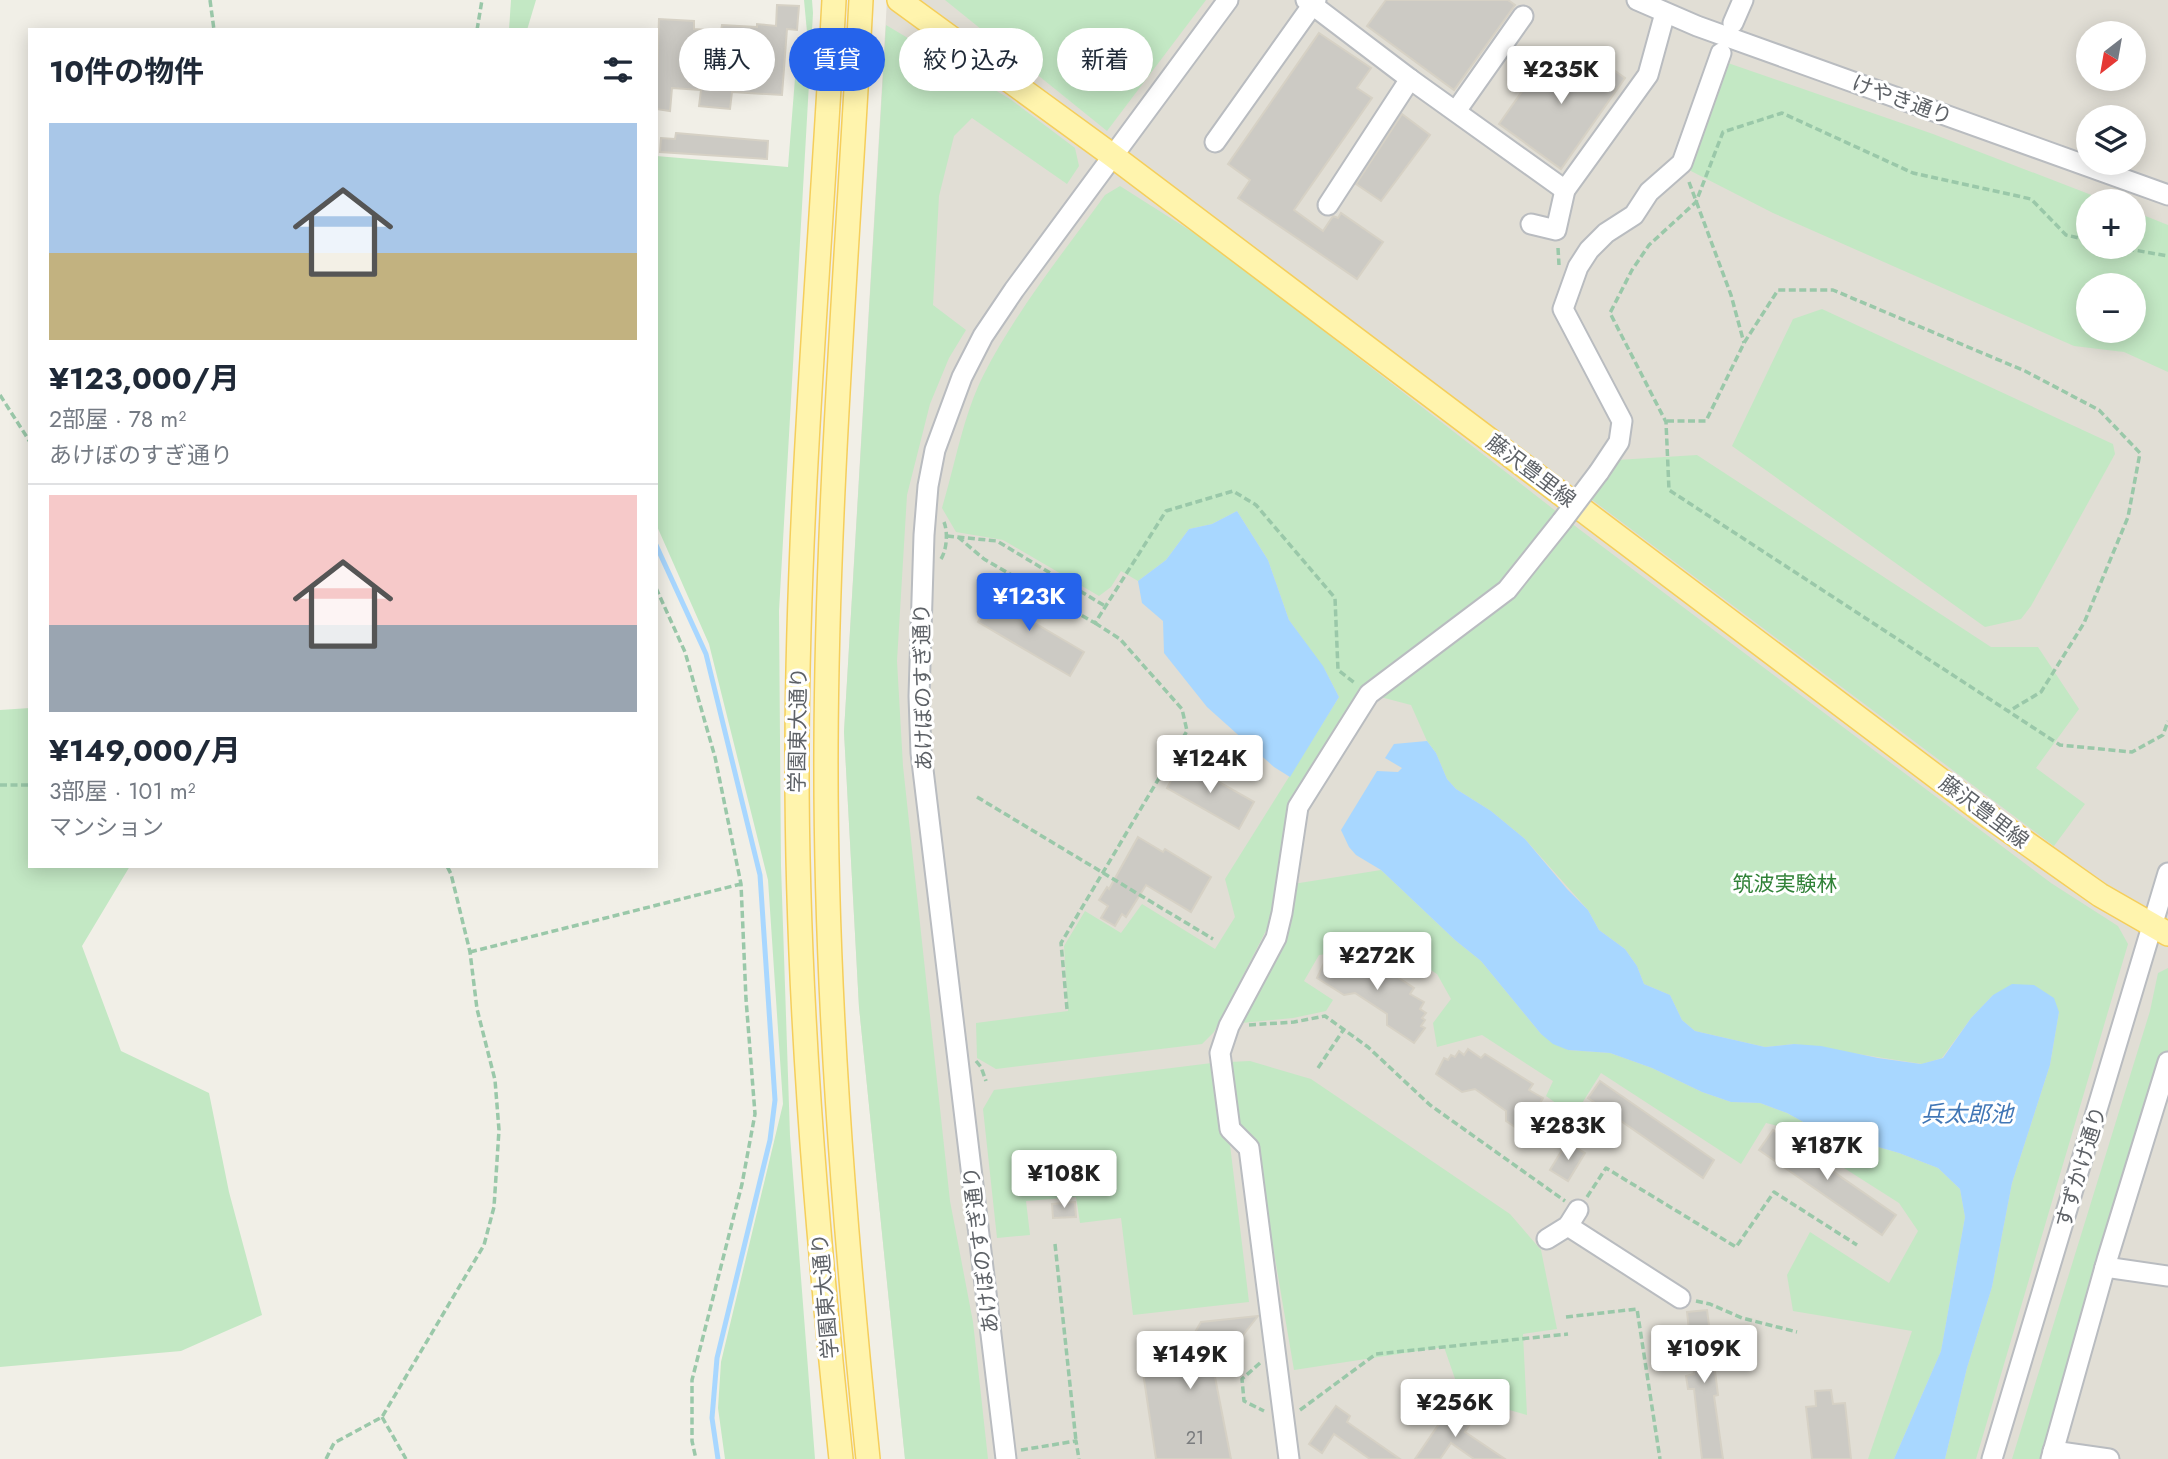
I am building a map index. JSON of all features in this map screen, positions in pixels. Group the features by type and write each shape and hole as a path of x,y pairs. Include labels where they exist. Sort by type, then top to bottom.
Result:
{"main road":[{"name":"学園東大通り","path":"834,0 805,486 799,630 797,798 804,1017 813,1156 841,1459"},
{"name":"学園東大通り","path":"861,0 828,605 826,812 840,1165 868,1459"},
{"name":"藤沢豊里線","path":"899,0 1113,156 2001,825 2100,895 2160,931"}],"street":[{"name":"あけぼのすぎ通り","path":"1006,1456 921,753 919,696 928,486 935,450 962,377 983,336 1228,0"},
{"name":"けやき通り","path":"1637,0 1697,26 2168,195"},
{"path":"1733,23 1743,0"},
{"path":"1215,142 1311,2 1410,79 1565,190"},
{"path":"1531,224 1556,230 1565,190 1648,75 1665,13"},
{"path":"1456,111 1523,16"},
{"path":"1289,1459 1249,1148 1230,1129 1220,1053 1229,1026 1276,938 1298,807 1369,694 1507,590 1562,521 1619,442 1622,421 1563,309 1578,267 1589,250 1606,233 1634,215 1649,192 1682,163 1721,53"},
{"path":"1328,205 1410,79"},
{"name":"すずかけ通り","path":"1992,1459 2160,931 2168,873"},
{"path":"2109,1459 2052,1455 2105,1267 2168,1062"},
{"path":"1547,1239 1573,1218 1680,1298"},
{"path":"2105,1267 2168,1276"}],"path":[{"path":"210,0 214,28"},
{"path":"478,28 482,0"},
{"path":"2076,237 2066,234 2031,199 1913,173 1782,113 1723,132 1696,202 1649,245 1632,270 1610,313 1666,422 1669,490 2060,745 2132,752 2163,735 2168,721"},
{"path":"1696,202 1731,295 1744,343"},
{"path":"2146,252 2168,256"},
{"path":"1666,422 1706,421 1744,343 1778,290 1833,290 2025,371 2099,410 2140,453 2128,517 2084,623 2041,692 2008,711"},
{"path":"0,395 28,439"},
{"path":"1095,623 1166,511 1233,491 1256,505 1335,598 1338,670 1369,694"},
{"path":"936,568 945,553 946,526 942,516"},
{"path":"924,535 997,541 1105,606"},
{"path":"958,537 984,559 1120,639 1182,709 1187,731 1061,943 1067,1009"},
{"path":"658,592 685,652 715,757 741,884 755,1114 742,1184 692,1380 692,1441 696,1459"},
{"path":"0,785 28,785"},
{"path":"977,797 1213,939"},
{"path":"326,1459 334,1443 382,1417 484,1245 494,1207 499,1130 495,1080 477,1009 470,952 448,868"},
{"path":"470,952 741,884"},
{"path":"1229,1026 1294,1022 1325,1016 1368,1046 1430,1105 1573,1218 1606,1168 1736,1247 1774,1192 1857,1245"},
{"path":"1318,1068 1344,1029"},
{"path":"971,1055 981,1067 986,1081"},
{"path":"1055,1244 1079,1459"},
{"path":"1680,1298 1710,1304 1742,1318 1797,1332"},
{"path":"1566,1317 1637,1309 1660,1459"},
{"path":"1275,1350 1242,1379 1244,1401 1285,1422 1376,1354 1567,1334"},
{"path":"382,1417 406,1459"},
{"path":"1006,1456 1076,1441"}],"shaded area":[{"path":"887,0 2168,0 2168,1459 905,1459 859,1007 844,732 882,91 885,91"}],"green space":[{"path":"511,0 536,0 528,28 509,28"},
{"path":"804,0 812,0 812,28 807,28"},
{"path":"945,0 1206,0 1153,70 1153,28 1057,28 1057,91 1043,79 1043,28 980,28"},
{"path":"886,25 899,33 899,91 997,91 1075,148 1079,166 1067,184 972,118 954,136 939,196 933,305 966,330 949,358 930,404 907,495 897,661 903,766 950,1201 973,1322 988,1459 905,1459 859,1007 844,732 882,91 885,91"},
{"path":"1725,62 1933,134 2076,189 2076,259 2146,259 2146,216 2168,225 2168,372 2124,352 2074,346 1773,213 1689,170 1693,139"},
{"path":"794,91 809,91 779,611 781,866 790,1136 815,1459 725,1459 718,1408 721,1362 783,1104 768,880 709,644 658,529 658,156 788,167"},
{"path":"1058,91 1137,91 1107,131"},
{"name":"筑波実験林","path":"1120,186 1213,245 1579,529 2051,883 2118,926 2128,944 1976,1459 1945,1459 1967,1368 1992,1287 2012,1183 2050,1065 2059,1012 1993,995 1971,1018 1942,1058 1922,1064 1794,1044 1765,1047 1695,1031 1682,1020 1670,995 1644,984 1637,966 1625,949 1599,930 1588,910 1525,839 1491,811 1456,789 1447,779 1411,705 1369,694 1358,699 1288,810 1272,919 1214,1032 1202,1044 996,1069 977,1058 976,1023 1068,1011 1064,946 1085,911 1121,933 1142,904 1215,949 1235,917 1225,879 1339,697 1325,670 1289,620 1268,560 1237,511 1212,524 1189,529 1166,560 1138,581 1121,571 1111,587 1099,596 1003,540 956,532 942,508 970,407 996,352 1041,283 1105,195"},
{"path":"1822,309 2113,444 2115,454 2031,606 2021,619 1985,627 1732,446 1793,319"},
{"path":"1697,455 1991,647 2038,647 2079,709 2036,768 2085,804 2054,846 1591,499 1617,460"},
{"path":"28,708 28,868 129,868 82,946 121,1051 209,1093 229,1192 262,1315 181,1351 0,1367 0,710"},
{"path":"1381,870 1481,961 1541,1034 1568,1050 1610,1053 1731,1102 1760,1103 1787,1113 1816,1129 1899,1153 1938,1168 1960,1189 1965,1217 1941,1351 1894,1459 1868,1459 1912,1331 1793,1311 1787,1275 1810,1232 1889,1283 1918,1231 1899,1203 1778,1126 1766,1123 1741,1164 1601,1073 1574,1116 1546,1096 1553,1081 1482,1035 1437,1047 1433,1023 1451,999 1437,974 1392,946 1319,955 1304,981 1333,1000 1326,1011 1293,1018 1242,1023 1239,1021 1293,884"},
{"path":"2168,968 2168,1062 2051,1459 2012,1459 2150,1011 2158,973"},
{"path":"1250,1061 1311,1079 1510,1214 1541,1250 1557,1329 1523,1334 1527,1415 1461,1396 1444,1347 1294,1370 1255,1141 1238,1121 1229,1062"},
{"path":"1220,1062 1249,1302 1133,1315 1121,1218 1080,1223 1076,1197 1026,1201 1030,1235 997,1238 983,1109 994,1090"}],"water":[{"path":"1237,511 1268,560 1289,620 1323,666 1339,697 1290,777 1274,767 1207,707 1164,653 1163,621 1142,603 1138,581 1166,560 1189,529 1212,524"},
{"name":"兵太郎池","path":"1427,741 1436,753 1447,779 1456,789 1491,811 1525,839 1588,910 1599,930 1625,949 1637,966 1644,984 1670,995 1682,1020 1695,1031 1765,1047 1794,1044 1821,1046 1921,1064 1943,1058 1971,1018 1993,995 2012,984 2034,985 2054,998 2059,1012 2050,1065 2012,1183 1992,1287 1967,1368 1945,1459 1894,1459 1941,1351 1965,1217 1960,1189 1938,1168 1899,1153 1816,1129 1787,1113 1760,1103 1731,1102 1702,1092 1652,1068 1610,1053 1568,1050 1553,1044 1541,1034 1481,961 1381,870 1356,855 1341,830 1377,771 1398,772 1402,768 1385,758 1394,744"}],"building":[{"path":"1386,0 1508,0 1515,5 1454,90 1367,26"},
{"path":"777,5 799,6 797,28 787,29 782,95 732,92 730,109 699,106 701,91 775,91 775,28 722,28 722,25 757,27 757,24 776,26"},
{"path":"659,19 694,21 694,28 679,28 679,88 672,88 670,111 658,109"},
{"path":"1319,33 1371,68 1357,88 1372,98 1294,210 1323,231 1333,216 1338,218 1341,213 1383,242 1357,279 1238,198 1250,180 1228,164"},
{"path":"1545,59 1601,61 1625,78 1561,169 1499,124"},
{"path":"1402,114 1430,135 1381,201 1356,184"},
{"path":"676,133 768,141 767,159 660,152 661,138 675,139"},
{"path":"997,589 1038,613 1033,622 1084,652 1070,676 978,622"},
{"path":"1182,761 1254,802 1239,829 1167,788"},
{"path":"1138,837 1163,852 1165,849 1211,877 1191,912 1146,885 1126,917 1122,914 1115,926 1101,918 1108,906 1099,900 1107,887 1109,889"},
{"path":"1349,953 1364,962 1367,957 1414,988 1410,994 1424,1002 1420,1009 1426,1013 1421,1026 1425,1028 1414,1043 1387,1025 1387,1014 1355,993 1344,995 1317,978 1325,961 1328,963 1332,958 1336,960 1340,955 1347,957"},
{"path":"1468,1049 1481,1058 1485,1054 1533,1084 1529,1090 1543,1098 1539,1105 1545,1109 1540,1123 1544,1124 1533,1139 1506,1121 1506,1111 1475,1089 1462,1092 1436,1074 1444,1058 1448,1060 1451,1055 1455,1057 1459,1051 1464,1055"},
{"path":"1600,1081 1714,1160 1703,1178 1588,1098"},
{"path":"1773,1130 1896,1215 1882,1235 1759,1150"},
{"path":"1567,1142 1585,1153 1568,1181 1550,1170"},
{"path":"1075,1202 1076,1217 1053,1218 1052,1204"},
{"path":"1707,1310 1718,1395 1714,1396 1723,1459 1702,1459 1694,1389 1688,1389 1686,1376 1694,1374 1687,1312"},
{"path":"1258,1316 1214,1372 1231,1459 1156,1459 1139,1346 1190,1341 1201,1322"},
{"path":"1831,1390 1833,1404 1845,1403 1851,1459 1812,1459 1806,1407 1816,1406 1815,1391"},
{"path":"1452,1405 1473,1419 1465,1432 1505,1459 1474,1459 1451,1443 1440,1459 1415,1459"},
{"path":"1336,1406 1350,1416 1347,1422 1400,1459 1370,1459 1334,1434 1322,1453 1309,1444"}],"waterway":[{"path":"658,549 706,654 760,875 775,1100 770,1140 717,1358 712,1418 718,1459"}]}
